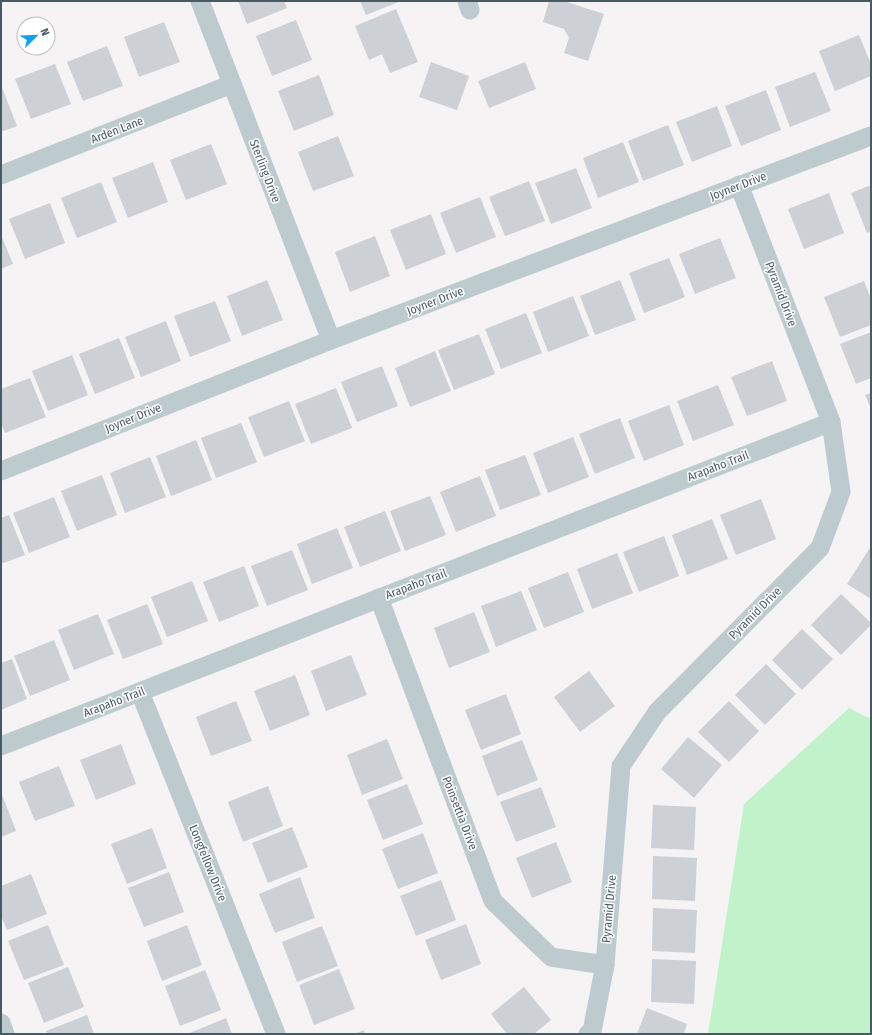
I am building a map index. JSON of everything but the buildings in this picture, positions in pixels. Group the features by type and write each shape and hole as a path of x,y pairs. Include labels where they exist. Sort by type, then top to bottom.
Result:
{"street":[{"name":"Sterling Drive","path":"200,1 331,340"},
{"name":"Arden Lane","path":"1,175 232,84"},
{"name":"Joyner Drive","path":"1,471 331,340 871,136"},
{"name":"Pyramid Drive","path":"588,1034 592,1031 605,965 621,766 657,712 820,548 841,492 830,422 739,186"},
{"name":"Arapaho Trail","path":"1,746 830,422"},
{"name":"Poinsettia Drive","path":"379,598 493,901 551,957 605,965"},
{"name":"Longfellow Drive","path":"140,692 276,1034"},
{"path":"1,1023 5,1034"}],"green space":[{"path":"849,708 871,719 871,1034 708,1034 744,804"}]}
